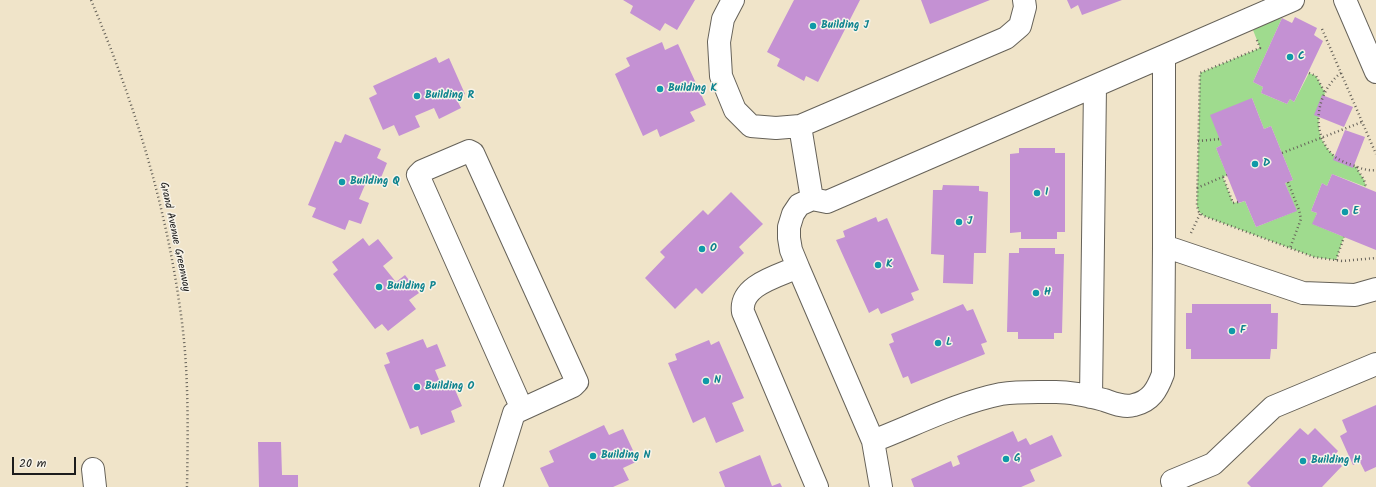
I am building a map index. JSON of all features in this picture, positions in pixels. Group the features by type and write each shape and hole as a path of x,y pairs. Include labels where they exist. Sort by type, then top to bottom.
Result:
{"lane":[{"path":"733,0 723,19 719,42 721,76 735,110 751,126 776,128 800,126 1006,38 1020,26 1025,7 1024,0"},
{"path":"881,487 873,442 791,250 789,227 793,214 799,205 812,199 827,202 1293,0"},
{"path":"1345,0 1376,72"},
{"path":"873,442 967,403 1002,394 1066,392 1091,397 1117,405 1132,406 1146,401 1157,389 1163,374 1164,56"},
{"path":"1091,397 1095,86"},
{"path":"800,126 812,199"},
{"path":"491,487 514,413 572,386 577,382 473,153 469,151 422,171 418,175 522,409"},
{"path":"1164,246 1302,293 1355,295 1376,289"},
{"path":"798,267 757,285 745,296 742,307 817,487"},
{"path":"1168,485 1213,464 1273,408 1376,364"}],"path":[{"name":"Grand Avenue Greenway","path":"91,0 127,90 148,154 171,254 180,309 185,367 188,440 187,487"},
{"path":"1248,20 1260,48 1200,73 1197,188 1197,206 1199,212 1202,215 1314,257 1336,260 1361,260 1376,258"},
{"path":"1322,29 1376,154"},
{"path":"1309,73 1316,76 1325,93"},
{"path":"1341,73 1332,80 1325,93 1320,108 1318,128 1327,147 1335,157 1356,167 1376,170"},
{"path":"1282,153 1362,122"},
{"path":"1198,141 1220,139"},
{"path":"1356,167 1364,180 1366,188"},
{"path":"1197,188 1227,175"},
{"path":"1223,177 1233,203 1238,202"},
{"path":"1288,182 1299,210 1301,220 1290,248"},
{"path":"1336,260 1344,237"}],"green space":[{"path":"1282,18 1253,82 1263,87 1261,93 1287,104 1290,99 1294,102 1309,73 1316,76 1325,93 1319,118 1321,138 1326,147 1334,155 1343,162 1356,167 1364,180 1366,187 1332,174 1327,186 1322,183 1311,211 1317,213 1313,224 1344,237 1336,260 1314,257 1204,216 1199,212 1197,206 1200,73 1260,48 1253,30 1267,22","holes":["1252,98 1264,129 1271,126 1293,180 1285,183 1296,211 1256,227 1245,201 1233,203 1223,177 1227,175 1216,148 1222,145"]}],"building":[{"path":"623,0 695,0 677,30 665,23 660,31 630,13 633,6"},
{"name":"Building J","path":"794,0 860,0 818,82 806,76 804,81 777,66 780,59 767,52"},
{"path":"921,0 990,0 930,24"},
{"path":"1067,0 1122,0 1082,15 1078,5 1071,9"},
{"name":"C","path":"1295,17 1317,28 1314,35 1323,41 1294,102 1290,99 1287,104 1261,93 1263,87 1253,82 1282,18 1292,23"},
{"name":"Building K","path":"662,42 665,50 678,44 706,105 690,112 695,121 660,137 657,129 643,136 615,74 630,66 626,58"},
{"name":"Building R","path":"436,57 439,63 449,58 465,94 456,98 461,108 439,119 434,108 415,116 420,127 399,136 394,125 383,130 369,98 377,94 373,86"},
{"path":"1322,95 1353,107 1344,127 1314,115"},
{"name":"D","path":"1252,98 1264,129 1271,126 1293,180 1285,183 1297,211 1256,227 1245,201 1238,203 1216,148 1222,145 1210,115"},
{"path":"1345,130 1365,137 1353,168 1333,160"},
{"name":"Building Q","path":"345,134 381,149 377,158 387,163 378,185 367,180 359,199 369,203 361,224 349,220 345,230 312,217 316,208 308,205 335,141 341,143"},
{"name":"I","path":"1019,148 1055,148 1055,153 1065,153 1065,232 1057,232 1057,239 1021,239 1021,232 1010,233 1010,154 1019,153"},
{"name":"E","path":"1332,174 1376,192 1376,250 1312,224 1317,213 1311,211 1322,183 1327,186"},
{"name":"J","path":"943,185 979,186 979,191 988,192 986,253 974,253 973,284 943,283 944,255 931,254 933,190 942,190"},
{"name":"O","path":"731,192 763,224 739,247 744,253 702,294 696,288 675,309 645,278 665,257 660,252 661,251 703,210 708,215"},
{"name":"K","path":"876,217 878,222 887,218 919,290 911,293 914,300 881,314 878,308 869,313 836,240 845,237 843,231"},
{"name":"Building P","path":"363,238 369,246 378,239 393,258 383,266 396,282 405,275 419,293 409,300 416,309 388,331 382,324 375,329 333,274 338,270 332,262"},
{"name":"H","path":"1019,248 1055,248 1055,254 1064,254 1062,333 1054,333 1054,339 1018,339 1018,332 1007,332 1009,253 1019,253"},
{"name":"L","path":"963,304 967,311 973,309 987,342 981,344 985,354 911,384 908,376 903,378 889,344 894,342 891,334"},
{"name":"F","path":"1192,304 1271,304 1271,313 1278,313 1277,349 1271,349 1270,359 1191,359 1191,349 1186,349 1186,313 1192,313"},
{"name":"Building O","path":"423,339 427,348 437,344 446,366 435,370 443,389 453,385 462,406 451,411 455,422 421,435 418,426 410,429 384,365 390,363 386,353"},
{"name":"N","path":"709,340 711,345 719,341 744,398 732,403 744,431 716,443 705,417 693,423 668,363 677,360 675,354"},
{"path":"1376,405 1376,467 1365,472 1360,462 1353,465 1340,436 1347,432 1342,420"},
{"name":"Building N","path":"604,425 609,435 623,429 638,461 623,468 629,480 613,487 549,487 540,468 554,462 549,451"},
{"name":"Building H","path":"1300,428 1308,435 1315,428 1338,451 1333,457 1342,466 1322,487 1251,487 1247,483"},
{"name":"G","path":"1013,431 1018,442 1026,438 1030,445 1052,435 1062,456 1030,470 1035,481 1021,487 914,487 911,479 951,461 953,467 960,464 957,456"},
{"path":"258,442 281,442 282,475 298,475 298,487 259,487"},
{"path":"760,455 772,486 780,483 782,487 725,487 719,472"}],"place":[{"name":"Building J","path":"813,26"},
{"name":"C","path":"1290,57"},
{"name":"Building K","path":"660,89"},
{"name":"Building R","path":"417,96"},
{"name":"D","path":"1255,164"},
{"name":"Building Q","path":"342,182"},
{"name":"I","path":"1037,193"},
{"name":"E","path":"1345,212"},
{"name":"J","path":"959,222"},
{"name":"O","path":"702,249"},
{"name":"K","path":"878,265"},
{"name":"Building P","path":"379,287"},
{"name":"H","path":"1036,293"},
{"name":"F","path":"1232,331"},
{"name":"L","path":"938,343"},
{"name":"N","path":"706,381"},
{"name":"Building O","path":"417,387"},
{"name":"Building N","path":"593,456"},
{"name":"G","path":"1006,459"},
{"name":"Building H","path":"1303,461"}]}
